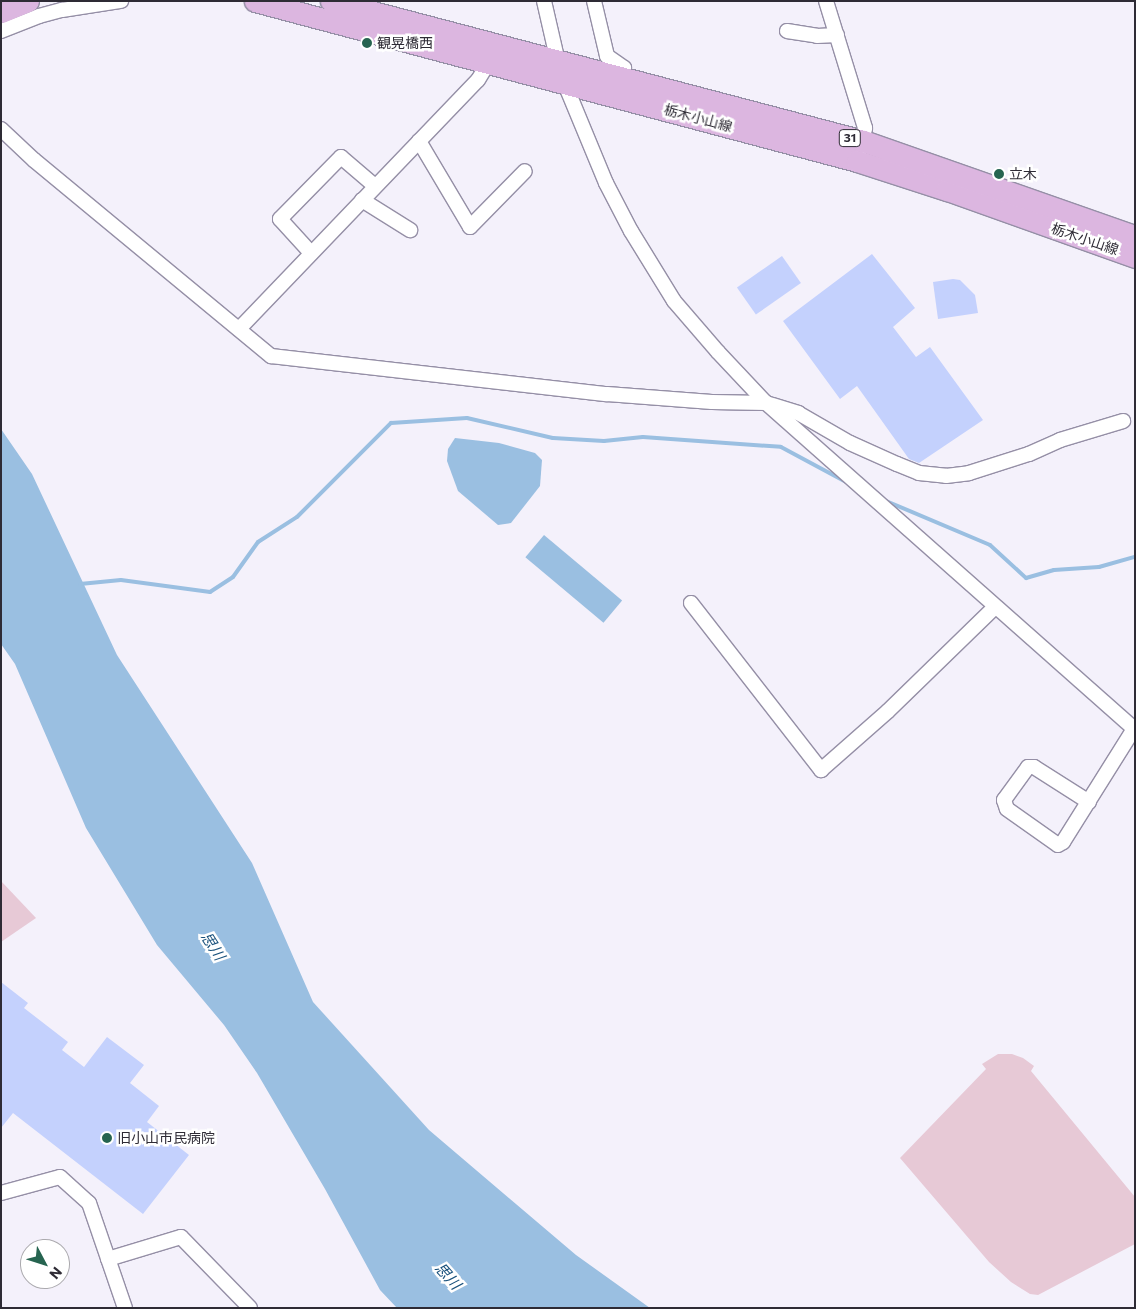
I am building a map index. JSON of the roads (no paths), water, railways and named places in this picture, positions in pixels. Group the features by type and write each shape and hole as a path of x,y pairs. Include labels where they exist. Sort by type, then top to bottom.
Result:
{"main road":[{"path":"1,12 28,1"},
{"name":"栃木小山線","path":"255,1 565,84 860,151 947,190 1135,257"},
{"name":"栃木小山線","path":"332,1 623,78 1135,236"}],"street":[{"path":"1,31 38,16 62,10 122,1"},
{"path":"544,1 565,84 606,183 631,231 670,293 718,352 766,403 1134,729 1089,802 1063,842 1058,845 1007,809 1004,800 1028,767 1034,767 1089,802"},
{"path":"594,1 608,56 624,68 623,78"},
{"path":"826,1 865,128 860,151"},
{"path":"787,31 816,36 837,35"},
{"path":"239,329 478,80 487,64"},
{"path":"1,129 34,160 271,356 607,394 712,402 766,403 798,413 850,443 919,473 946,476 969,473 1026,455 1060,440 1123,421"},
{"path":"419,141 470,227 525,171"},
{"path":"311,254 280,219 341,157 375,186"},
{"path":"362,200 410,230"},
{"path":"691,603 821,770 888,712 996,607"},
{"path":"1,1193 60,1177 89,1203 125,1308"},
{"path":"108,1259 181,1237 250,1308"}],"water":[{"name":"思川","path":"1,429 32,474 117,655 252,863 313,1002 429,1130 576,1255 650,1308 397,1308 380,1290 325,1189 257,1073 224,1025 157,945 86,828 15,664 1,644"},
{"path":"455,438 499,443 535,453 542,460 540,486 511,523 498,525 458,491 447,461 448,449"},
{"path":"544,535 622,601 603,623 525,557"}],"waterway":[{"path":"80,584 121,580 210,592 233,577 258,542 297,517 391,423 467,418 553,438 604,441 643,437 781,447 846,482"},
{"path":"886,501 990,545 1026,578 1054,570 1099,567 1135,557"}],"place":[{"name":"観晃橋西","path":"367,43"},
{"name":"立木","path":"999,174"},
{"name":"旧小山市民病院","path":"107,1138"}]}
